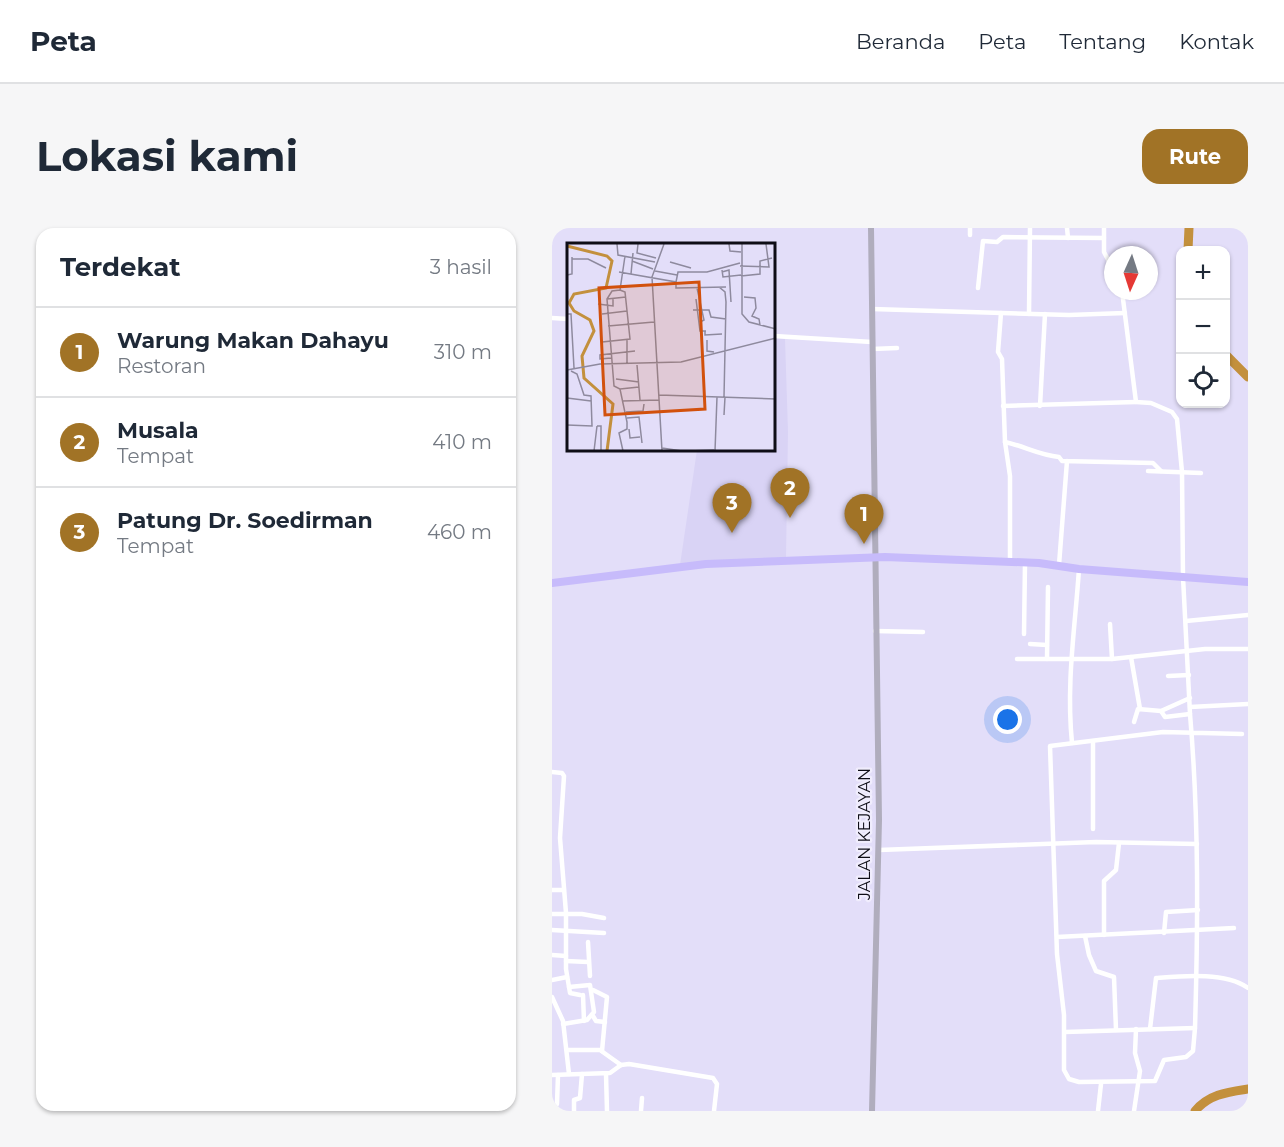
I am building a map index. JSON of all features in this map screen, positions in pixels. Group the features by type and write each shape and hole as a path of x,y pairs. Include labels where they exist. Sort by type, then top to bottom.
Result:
{"highway":[{"path":"552,583 706,564 874,557 1025,562 1079,569 1248,582"}],"main road":[{"name":"JALAN KEJAYAN","path":"871,228 879,850 872,1111"}],"street":[{"path":"970,228 970,235"},
{"path":"1002,228 1006,237"},
{"path":"1029,314 1030,228"},
{"path":"1067,228 1068,238"},
{"path":"1104,228 1104,246"},
{"path":"978,288 982,242 998,242 1006,237 1104,238"},
{"path":"1123,300 1136,402"},
{"path":"872,309 1029,314 1125,313"},
{"path":"1000,313 998,352 1002,359 1005,441 1010,476 1010,561"},
{"path":"1040,406 1045,314"},
{"path":"552,318 567,319"},
{"path":"776,336 897,348"},
{"path":"1003,406 1151,403 1175,414 1180,449 1183,577 1188,650 1190,714 1192,732 1197,844 1194,1047 1190,1054 1164,1060 1155,1081 1110,1080 1101,1084 1074,1081 1066,1074 1063,1064 1065,1032 1056,937 1052,745 1163,732 1192,732 1242,734"},
{"path":"1005,441 1025,446 1040,455 1067,460 1145,462 1157,464 1161,471"},
{"path":"1059,565 1067,460"},
{"path":"1148,471 1201,473"},
{"path":"1024,634 1025,562"},
{"path":"1072,743 1069,712 1069,659 1074,639 1079,569"},
{"path":"1047,659 1048,587"},
{"path":"1186,621 1248,615"},
{"path":"1110,624 1112,659"},
{"path":"876,632 923,632"},
{"path":"1030,644 1047,645"},
{"path":"1017,659 1112,659 1188,650 1248,649"},
{"path":"1131,657 1140,709"},
{"path":"1168,676 1189,675"},
{"path":"1140,709 1161,711 1190,698"},
{"path":"1190,707 1248,704"},
{"path":"1134,722 1137,710 1140,709"},
{"path":"1161,711 1165,717 1190,714"},
{"path":"1093,741 1093,829"},
{"path":"552,772 564,776 560,838 566,913 567,977 572,994 582,995 585,1004 584,1021"},
{"path":"552,838 560,838"},
{"path":"1104,935 1104,882 1116,870 1119,843"},
{"path":"879,850 1053,844 1197,844"},
{"path":"552,890 564,890"},
{"path":"1164,933 1166,912 1197,910"},
{"path":"552,914 566,913 604,918"},
{"path":"1056,937 1233,928"},
{"path":"552,930 604,933"},
{"path":"1085,936 1089,955 1096,971 1114,977 1116,1030"},
{"path":"588,942 590,976"},
{"path":"552,955 588,962"},
{"path":"552,980 567,977"},
{"path":"1150,1029 1156,978 1196,977 1234,981 1248,988"},
{"path":"569,987 589,984 593,990 595,1004 593,1016 596,1021 605,1022"},
{"path":"593,990 607,995 602,1051"},
{"path":"552,997 563,1024 568,1050 569,1074"},
{"path":"585,1004 595,1004"},
{"path":"563,1024 584,1021 593,1016"},
{"path":"1065,1032 1195,1028"},
{"path":"1134,1111 1140,1068 1135,1053 1136,1029"},
{"path":"568,1050 602,1051 621,1065"},
{"path":"552,1075 606,1074 613,1072 621,1065 629,1064 713,1078 717,1084 714,1111"},
{"path":"574,1111 574,1100 580,1098 582,1074"},
{"path":"606,1074 607,1111"},
{"path":"553,1111 557,1104 558,1075"},
{"path":"1098,1111 1101,1084"},
{"path":"641,1111 642,1098"}],"shaded area":[{"path":"776,337 785,339 788,432 786,557 680,565 697,452 776,452"}],"waterway":[{"path":"1188,246 1189,228"},
{"path":"1230,359 1248,377"},
{"path":"1195,1111 1213,1097 1248,1089"}],"place":[{"name":"Musala","path":"790,518"},
{"name":"Patung Dr. Soedirman","path":"732,533"},
{"name":"Warung Makan Dahayu","path":"864,544"}]}
